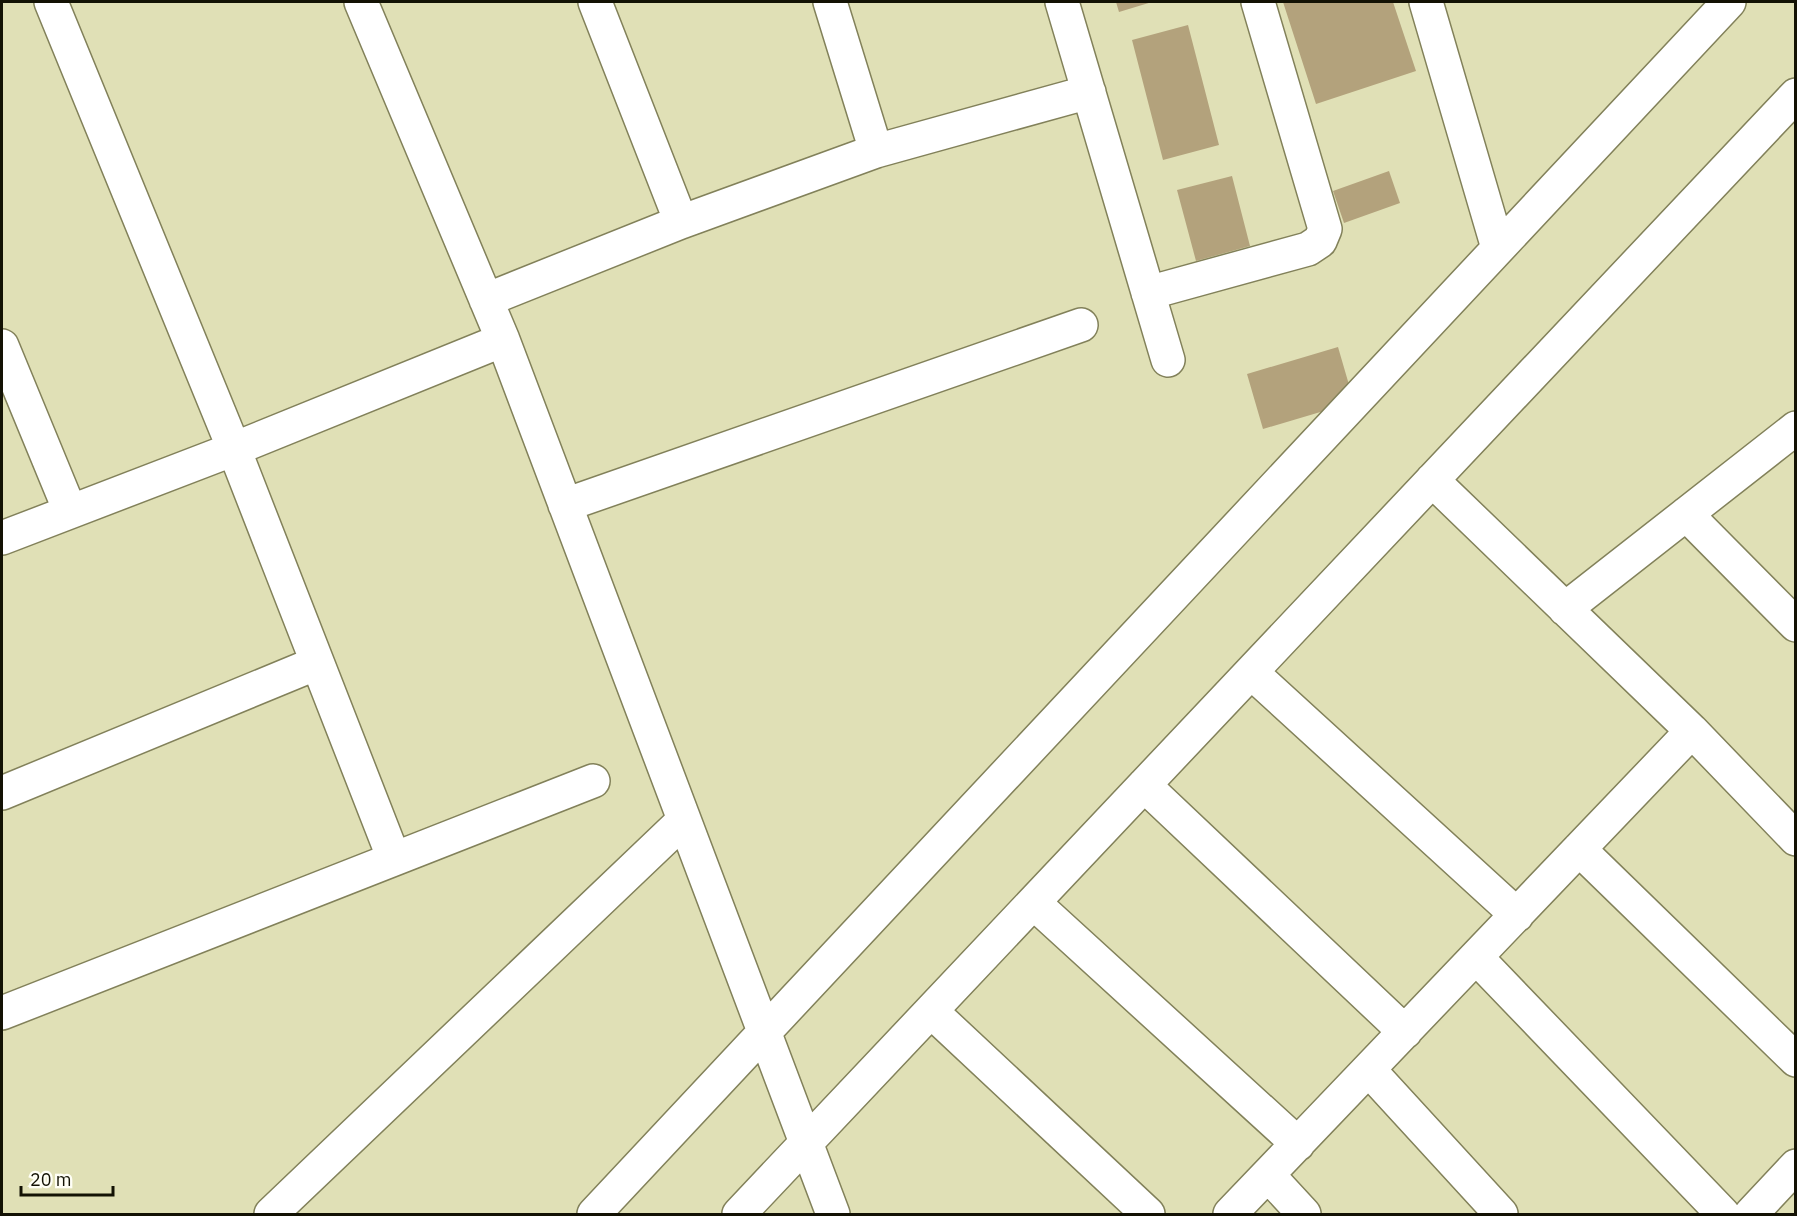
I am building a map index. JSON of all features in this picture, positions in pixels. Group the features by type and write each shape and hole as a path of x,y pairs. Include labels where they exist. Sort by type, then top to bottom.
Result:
{"street":[{"path":"51,2 234,449 394,859"},
{"path":"361,2 503,340 833,1215"},
{"path":"595,2 681,222"},
{"path":"830,2 876,151"},
{"path":"1062,2 1168,360"},
{"path":"1148,292 1308,249 1320,241 1325,229 1258,2"},
{"path":"1426,2 1498,248"},
{"path":"594,1215 1729,2"},
{"path":"486,300 681,222 876,151 1089,92"},
{"path":"739,1215 1796,95"},
{"path":"565,505 1082,325"},
{"path":"2,538 234,449 503,340"},
{"path":"2,346 70,511"},
{"path":"1565,609 1796,428"},
{"path":"1432,480 1692,732 1796,839"},
{"path":"1686,514 1796,626"},
{"path":"2,793 317,663"},
{"path":"1251,672 1517,915"},
{"path":"1230,1215 1692,732"},
{"path":"2,1013 593,781"},
{"path":"1144,785 1405,1032"},
{"path":"271,1215 683,821"},
{"path":"1579,849 1796,1059"},
{"path":"1034,903 1298,1143"},
{"path":"1476,957 1723,1215"},
{"path":"931,1011 1148,1215"},
{"path":"1369,1070 1501,1215"},
{"path":"1751,1215 1796,1166"},
{"path":"1268,1175 1304,1215"}],"building":[{"path":"1116,2 1152,2 1119,12"},
{"path":"1283,2 1393,2 1416,71 1316,104"},
{"path":"1188,25 1219,145 1163,160 1132,40"},
{"path":"1389,171 1400,203 1344,223 1333,191"},
{"path":"1232,176 1250,246 1196,261 1177,190"},
{"path":"1338,347 1354,402 1263,429 1247,374"}]}
